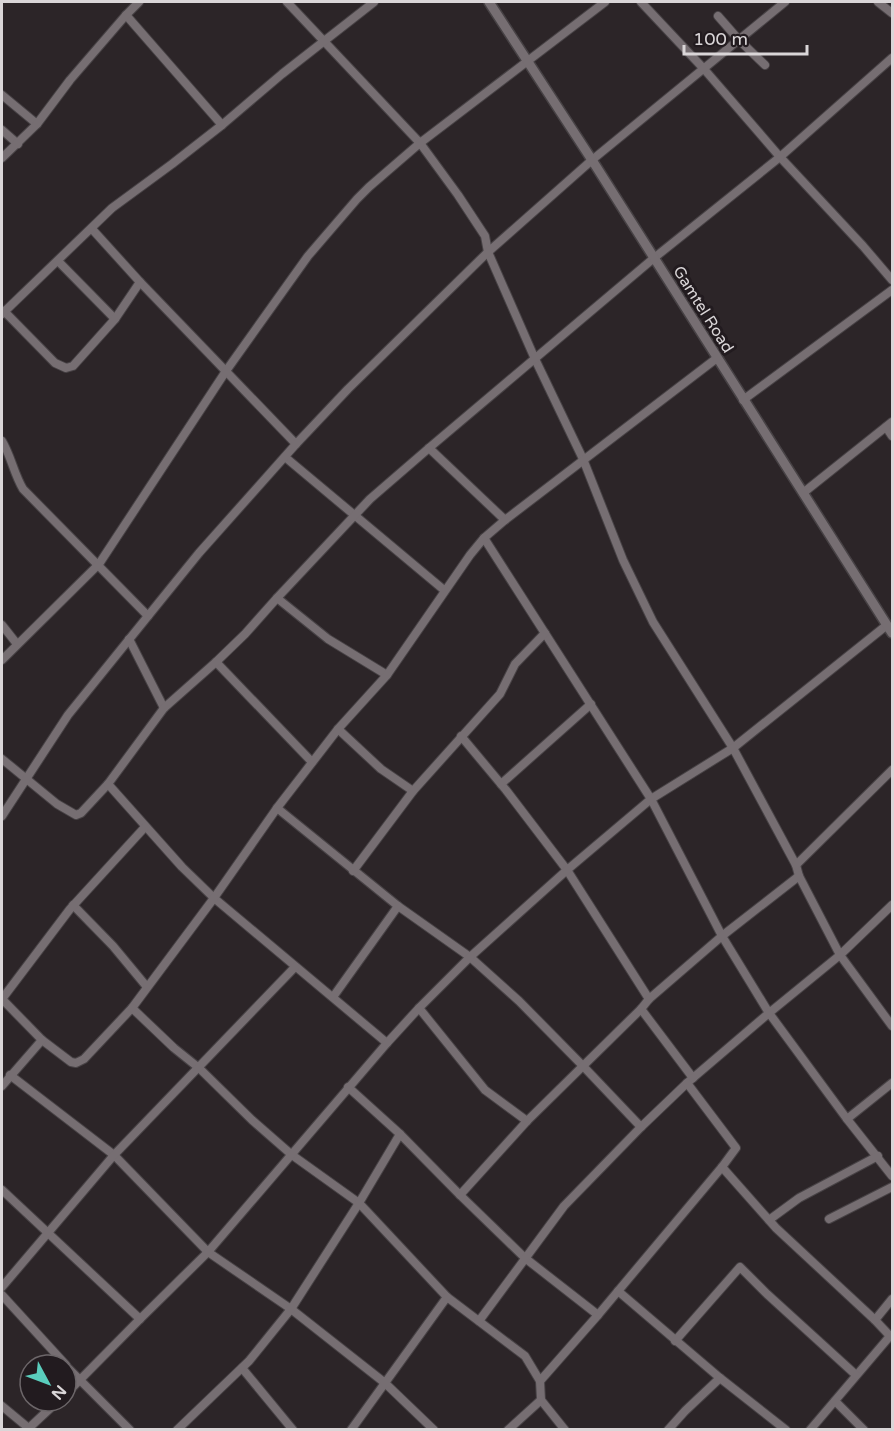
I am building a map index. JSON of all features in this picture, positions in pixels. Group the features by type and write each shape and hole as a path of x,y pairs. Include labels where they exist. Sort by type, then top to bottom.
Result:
{"street":[{"path":"2,158 37,124 70,80 140,2"},
{"path":"287,2 420,143 485,236 488,252 535,359 583,459 623,560 653,622 733,748 796,865 799,876 840,955 892,1026"},
{"path":"140,282 115,319 74,366 66,368 55,363 3,312 112,208 172,164 374,2"},
{"name":"Gamtel Road","path":"489,2 890,629"},
{"path":"2,660 99,564 226,371 308,256 357,199 420,143 605,2"},
{"path":"641,2 704,69 892,280"},
{"path":"2,816 68,715 129,639 199,553 348,389 488,252 592,160 785,2"},
{"path":"878,2 892,13"},
{"path":"126,15 222,124"},
{"path":"718,16 765,65"},
{"path":"2,759 57,804 75,815 81,813 108,784 164,708 245,634 370,499 654,258 780,157 892,58"},
{"path":"2,95 37,124"},
{"path":"2,130 18,144"},
{"path":"92,229 296,444"},
{"path":"58,261 115,319"},
{"path":"743,400 892,290"},
{"path":"145,827 73,905 2,999 42,1040 71,1062 76,1063 84,1059 132,1008 312,762 338,729 387,675 444,590 484,538 583,459 717,358"},
{"path":"804,493 892,422"},
{"path":"885,427 892,436"},
{"path":"2,441 23,489 148,616"},
{"path":"429,448 505,520"},
{"path":"285,457 444,590"},
{"path":"484,538 651,799 722,936 769,1013 892,1176"},
{"path":"277,598 328,639 387,675"},
{"path":"2,625 17,644"},
{"path":"80,1381 208,1252 387,1043 470,957 651,799 733,748 890,629"},
{"path":"353,871 413,791 500,694 515,664 545,633"},
{"path":"129,639 164,708"},
{"path":"216,662 312,762"},
{"path":"501,784 591,704"},
{"path":"338,729 381,769 413,791"},
{"path":"461,736 567,870 649,999"},
{"path":"796,865 892,770"},
{"path":"108,784 182,867 214,898 387,1043"},
{"path":"277,808 398,906 470,957 519,1001 641,1127"},
{"path":"460,1195 526,1121 649,999 722,936 799,876"},
{"path":"73,905 113,946 147,987"},
{"path":"479,1321 564,1206 641,1127 690,1080 840,955 892,905"},
{"path":"333,997 398,906"},
{"path":"2,1287 114,1155 296,967"},
{"path":"132,1008 292,1155 359,1203 447,1297 525,1356 540,1381 541,1400 565,1430"},
{"path":"419,1008 485,1090 526,1121"},
{"path":"540,1381 598,1315 736,1148 641,1009"},
{"path":"2,1086 42,1040"},
{"path":"10,1075 114,1155 208,1252 291,1309 385,1383 434,1430"},
{"path":"847,1119 892,1083"},
{"path":"348,1087 400,1134 525,1258 598,1315"},
{"path":"177,1430 249,1361 291,1309 400,1134"},
{"path":"769,1220 799,1198 878,1156"},
{"path":"722,1167 776,1228 890,1336 810,1430"},
{"path":"829,1219 892,1187"},
{"path":"2,1190 140,1319"},
{"path":"675,1341 740,1267 856,1375"},
{"path":"618,1291 675,1341 786,1430"},
{"path":"2,1295 55,1353"},
{"path":"351,1430 447,1297"},
{"path":"875,1320 892,1299"},
{"path":"242,1368 293,1430"},
{"path":"668,1430 720,1378"},
{"path":"78,1379 130,1430"},
{"path":"508,1430 541,1400"},
{"path":"835,1401 864,1430"},
{"path":"2,1406 30,1429 46,1413"}]}
